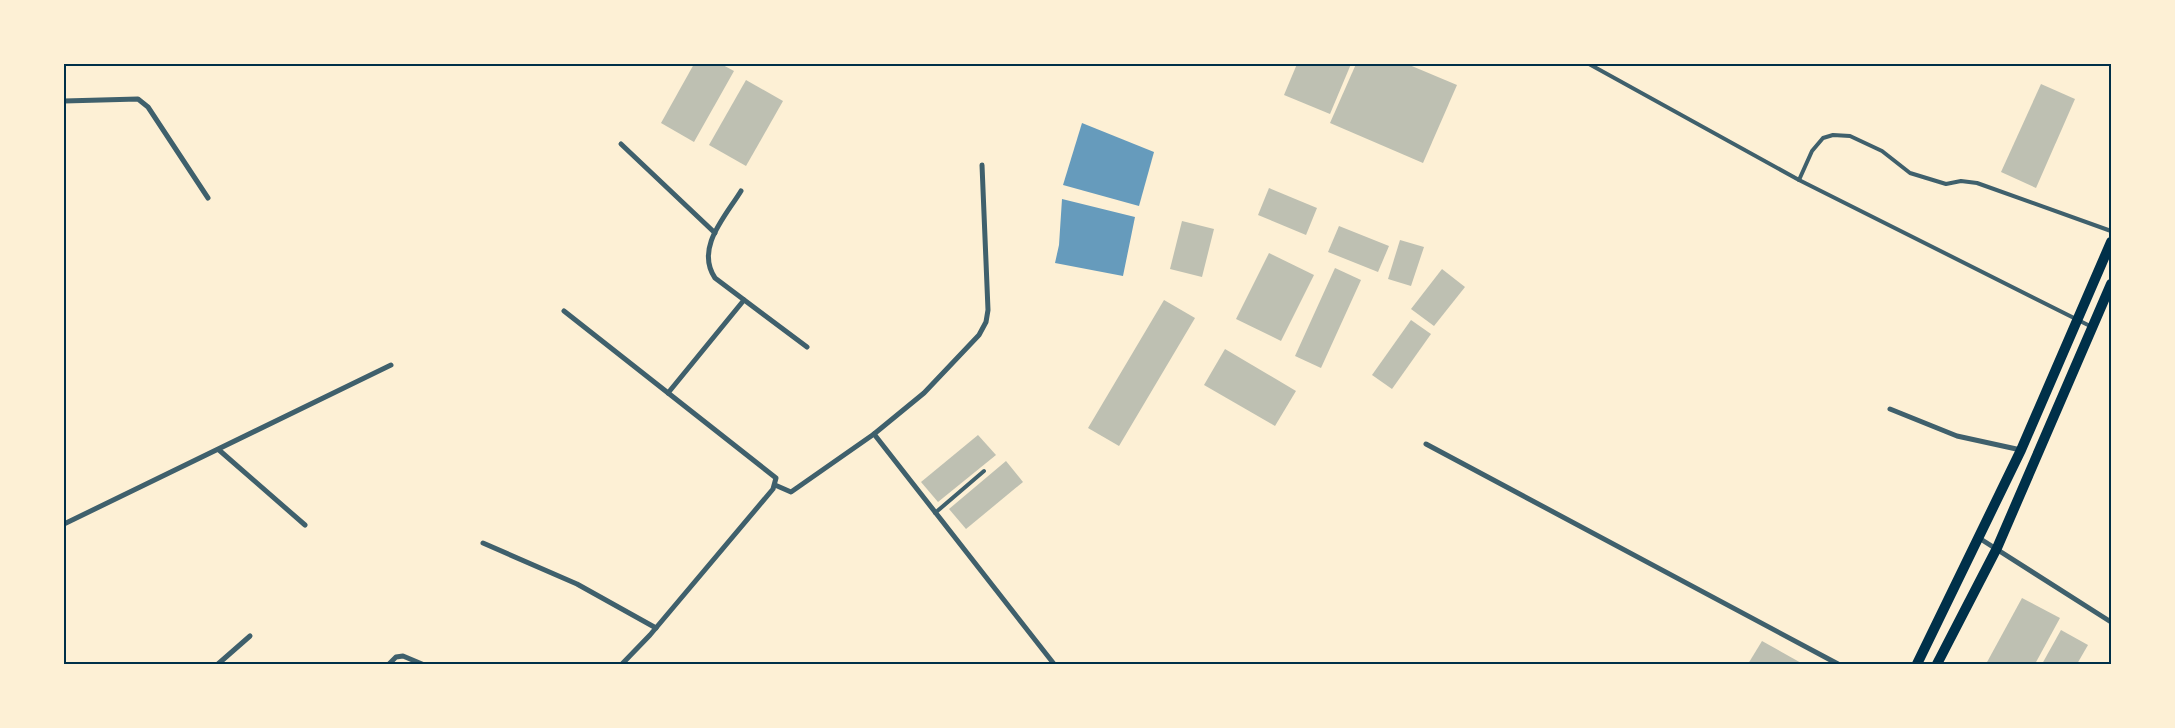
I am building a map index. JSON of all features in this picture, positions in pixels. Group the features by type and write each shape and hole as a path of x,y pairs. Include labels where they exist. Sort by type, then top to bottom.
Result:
{"main road":[{"path":"1917,664 2022,450 2080,319 2111,242"},
{"path":"1937,664 1997,548 2111,284"}],"street":[{"path":"64,101 138,99 148,107 208,198"},
{"path":"621,144 716,232"},
{"path":"775,485 791,492 874,434 924,393 979,335 986,322 988,295 982,165"},
{"path":"741,191 709,244 707,253 709,270 715,278 807,347"},
{"path":"668,393 744,300"},
{"path":"564,311 774,475 775,485 656,628 622,664"},
{"path":"64,524 390,365"},
{"path":"1890,409 1956,436 2022,450"},
{"path":"874,434 1054,664"},
{"path":"1426,444 1838,664"},
{"path":"219,450 305,526"},
{"path":"1979,538 2111,622"},
{"path":"484,543 577,584 656,628"},
{"path":"218,664 250,636"},
{"path":"389,664 396,657 403,656 422,664"}],"lane":[{"path":"1589,64 1799,180 2092,326"},
{"path":"1799,180 1812,151 1823,138 1833,135 1850,136 1882,151 1910,174 1946,184 1962,181 1977,183 2111,231"},
{"path":"935,513 984,471"}],"water":[{"path":"1082,123 1154,152 1139,206 1063,185"},
{"path":"1062,199 1135,217 1123,276 1055,263 1059,245"}],"building":[{"path":"694,64 721,64 734,71 694,142 661,123"},
{"path":"1297,64 1351,64 1330,114 1284,95"},
{"path":"1356,64 1407,64 1457,85 1423,163 1330,123"},
{"path":"746,80 783,101 746,166 709,145"},
{"path":"2041,84 2075,99 2036,188 2001,172"},
{"path":"1269,188 1317,208 1306,235 1258,215"},
{"path":"1182,221 1214,229 1202,277 1170,269"},
{"path":"1339,226 1389,246 1378,272 1328,252"},
{"path":"1400,240 1424,247 1411,286 1388,279"},
{"path":"1269,253 1314,275 1281,341 1236,319"},
{"path":"1335,268 1361,280 1321,368 1295,356"},
{"path":"1442,269 1465,287 1434,326 1411,309"},
{"path":"1164,300 1195,318 1119,446 1088,428"},
{"path":"1411,320 1431,334 1392,389 1372,375"},
{"path":"1225,349 1296,391 1275,426 1204,385"},
{"path":"978,435 996,455 938,502 921,482"},
{"path":"1006,461 1023,482 966,529 949,509"},
{"path":"2022,598 2060,618 2035,664 1986,664"},
{"path":"2061,630 2088,645 2077,664 2042,664"},
{"path":"1762,641 1803,664 1748,664"}]}
